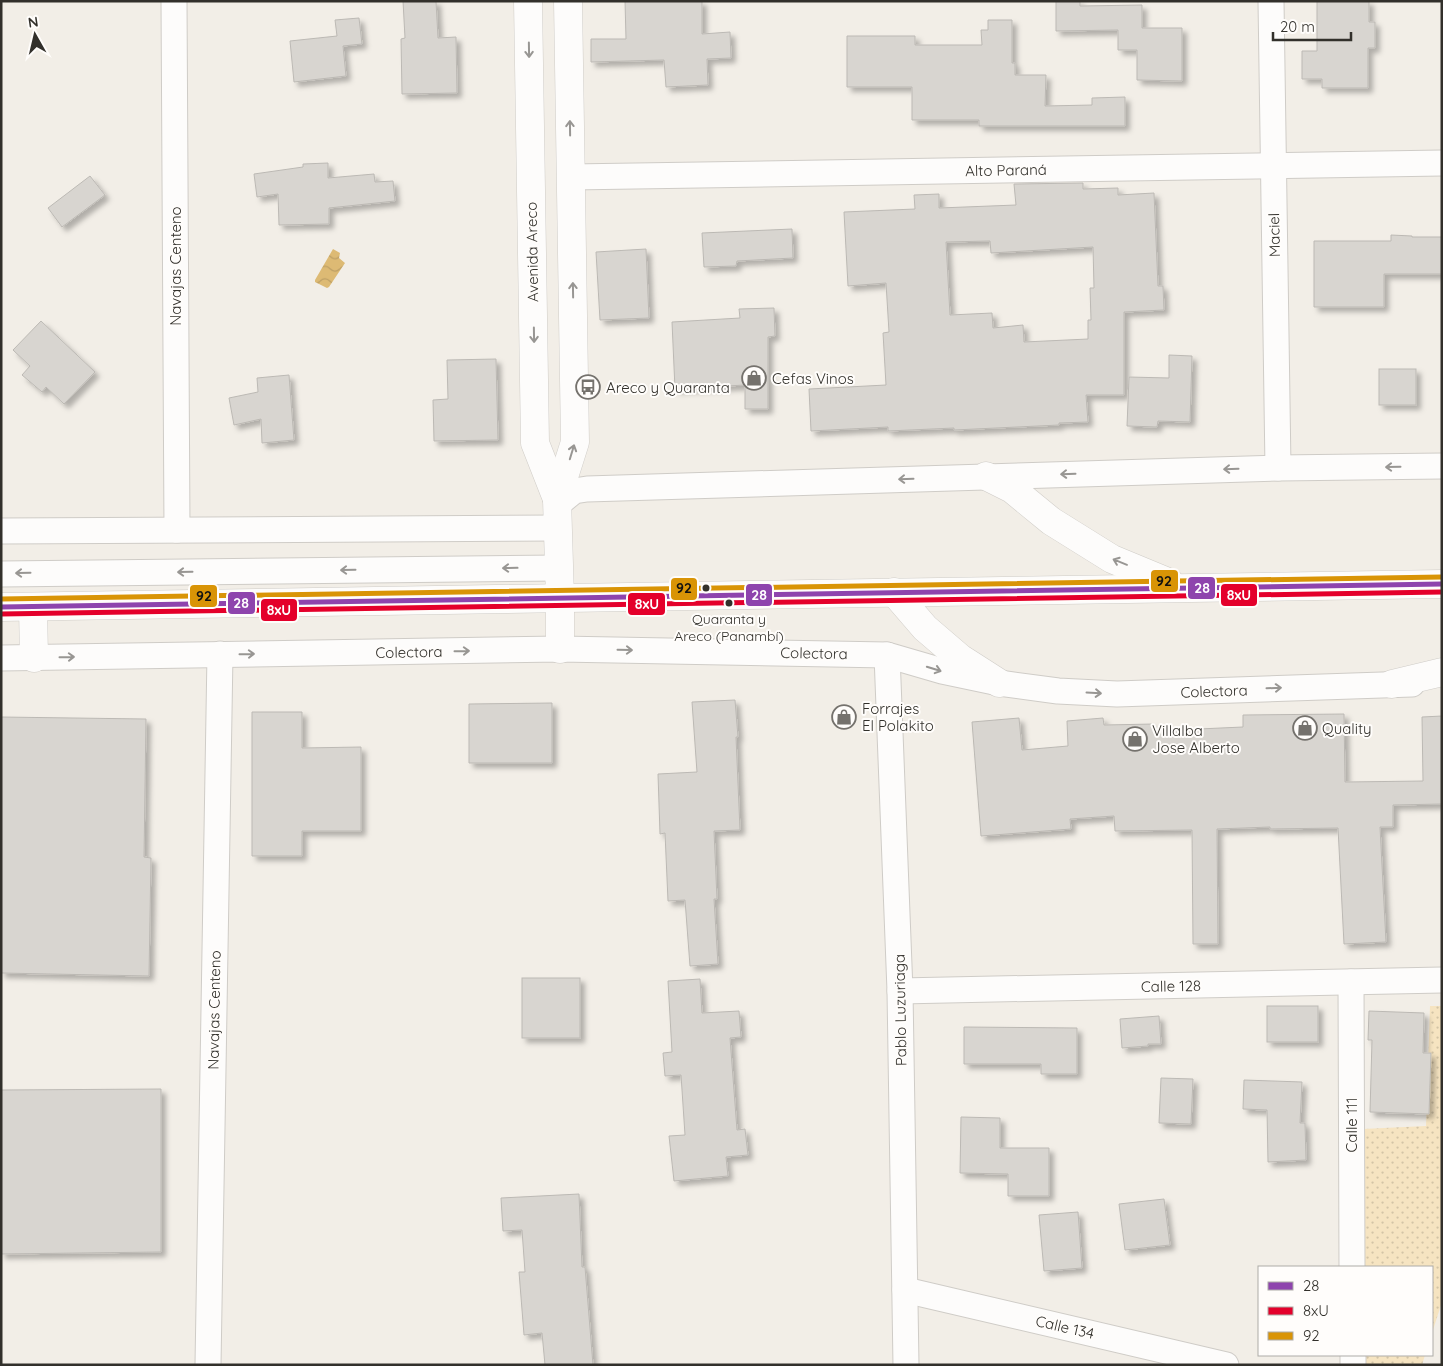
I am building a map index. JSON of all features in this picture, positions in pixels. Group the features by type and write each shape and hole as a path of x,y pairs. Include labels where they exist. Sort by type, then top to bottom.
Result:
{"main road":[{"name":"Avenida Areco","path":"528,1 536,443 558,511"},
{"name":"Avenida Areco","path":"560,650 558,511 575,442 568,1"},
{"path":"986,476 1012,489 1051,521 1112,559 1181,588"},
{"path":"1,607 1442,584"},
{"path":"894,592 925,628 960,658 999,683"},
{"path":"33,606 34,658"},
{"path":"1392,684 1442,672"}],"street":[{"name":"Navajas Centeno","path":"174,1 177,530"},
{"name":"Maciel","path":"1271,1 1278,468"},
{"name":"Alto Paraná","path":"571,176 1442,163"},
{"path":"1,531 177,530 558,511 574,491 587,489 1278,468 1442,466"},
{"path":"1,574 559,568"},
{"name":"Colectora","path":"1,658 560,650 887,655 942,671 999,683 1058,691 1117,694 1442,683"},
{"name":"Navajas Centeno","path":"208,1365 220,654"},
{"name":"Pablo Luzuriaga","path":"887,655 900,991 906,1365"},
{"name":"Calle 128","path":"900,991 1442,980"},
{"name":"Calle 111","path":"1351,982 1352,1266"},
{"name":"Calle 134","path":"904,1290 1226,1365"}],"shaded area":[{"path":"1430,1006 1442,1006 1442,1302 1433,1330 1433,1266 1364,1266 1363,1129 1426,1126"},
{"path":"1365,1356 1425,1356 1422,1365 1365,1365"}],"water":[{"path":"333,249 340,253 339,258 345,263 327,288 315,282 315,280"}],"building":[{"path":"403,1 436,1 438,38 456,37 457,93 402,94 401,39 405,38"},
{"path":"625,1 702,1 702,34 730,32 731,58 707,59 708,85 666,87 664,60 591,62 591,39 626,39"},
{"path":"1056,1 1080,1 1080,6 1142,5 1142,28 1182,28 1182,81 1137,80 1137,50 1118,50 1118,30 1056,31"},
{"path":"1317,1 1369,1 1369,22 1375,22 1375,48 1368,48 1368,88 1322,88 1322,79 1302,79 1302,51 1317,51"},
{"path":"359,18 362,44 343,46 346,76 294,82 290,41 337,36 335,20"},
{"path":"988,20 1012,20 1012,63 1015,63 1015,75 1046,75 1045,106 1092,105 1092,98 1125,97 1125,126 979,126 979,120 912,120 912,87 847,87 847,36 915,36 915,45 982,45 981,30 988,30"},
{"path":"328,163 328,178 374,174 375,182 393,181 395,201 329,208 329,224 279,225 278,194 257,197 254,174 303,167 303,164"},
{"path":"90,176 105,195 62,227 48,208"},
{"path":"1083,183 1083,189 1118,188 1118,195 1154,193 1158,286 1163,286 1164,310 1124,312 1124,395 1086,395 1088,422 954,430 954,428 888,431 888,427 811,431 809,389 886,385 883,333 889,332 886,283 848,286 844,212 915,209 914,195 939,194 939,208 1016,205 1014,184","holes":["990,241 991,253 1093,247 1094,288 1090,288 1091,320 1088,320 1088,339 1024,342 1023,325 993,328 992,313 950,315 946,242"]},
{"path":"792,229 793,258 737,261 736,266 704,267 702,233"},
{"path":"1391,235 1442,237 1442,274 1384,274 1384,307 1314,307 1314,241 1391,241"},
{"path":"646,249 649,318 600,320 596,252"},
{"path":"774,308 775,336 768,337 768,409 745,409 745,385 675,389 672,322 740,318 739,309"},
{"path":"41,321 95,372 64,404 46,387 42,392 22,375 30,366 13,350"},
{"path":"1169,355 1192,356 1190,422 1158,421 1157,427 1127,426 1129,377 1169,378"},
{"path":"496,359 498,440 434,441 433,400 448,399 447,360"},
{"path":"1379,369 1416,369 1416,405 1379,405"},
{"path":"289,375 294,440 262,443 261,419 234,425 229,398 258,392 257,378"},
{"path":"735,700 738,737 736,737 740,830 714,831 717,899 714,899 718,964 690,966 685,900 668,901 665,833 660,834 658,774 697,772 692,702"},
{"path":"552,703 552,763 469,763 469,704"},
{"path":"252,712 302,712 302,748 361,747 361,831 302,831 302,856 252,856"},
{"path":"1344,714 1345,782 1423,781 1422,717 1442,716 1442,804 1393,805 1393,827 1380,827 1386,942 1344,944 1338,828 1270,829 1270,827 1217,829 1218,944 1193,944 1192,830 1115,831 1114,816 1070,819 1071,829 981,836 972,722 1019,718 1022,750 1068,746 1067,721 1103,718 1104,725 1154,724 1154,731 1243,727 1243,715"},
{"path":"1,717 146,719 144,857 151,858 149,976 1,973"},
{"path":"522,978 580,978 580,1038 522,1038"},
{"path":"700,979 702,1013 739,1011 741,1037 730,1038 737,1130 745,1129 748,1155 726,1157 728,1176 674,1181 669,1136 685,1135 681,1075 665,1076 663,1053 672,1052 668,981"},
{"path":"1267,1006 1318,1006 1318,1042 1267,1042"},
{"path":"1369,1011 1424,1013 1423,1053 1431,1053 1429,1114 1370,1112 1372,1040 1368,1040"},
{"path":"1159,1016 1161,1044 1122,1048 1120,1019"},
{"path":"964,1027 1077,1028 1077,1074 1041,1074 1041,1064 964,1064"},
{"path":"1161,1078 1193,1079 1191,1124 1159,1123"},
{"path":"1244,1080 1302,1082 1300,1123 1305,1123 1306,1160 1268,1162 1267,1110 1243,1109"},
{"path":"161,1089 161,1252 1,1254 1,1090"},
{"path":"961,1117 1000,1118 1000,1148 1049,1148 1049,1196 1008,1196 1008,1174 960,1173"},
{"path":"579,1194 582,1267 585,1267 593,1365 545,1365 542,1333 524,1335 519,1272 525,1272 522,1230 503,1231 501,1198"},
{"path":"1164,1199 1170,1245 1125,1250 1119,1204"},
{"path":"1078,1212 1082,1268 1044,1271 1039,1215"}],"transit line":[{"name":"92","path":"1,599 1442,577"},
{"name":"28","path":"1,607 1442,584"},
{"name":"8xU","path":"1,614 1442,592"}],"place":[{"name":"Cefas Vinos","path":"754,378"},
{"name":"Areco y Quaranta","path":"588,387"},
{"name":"Quaranta y Areco (Panambí)","path":"729,603"},
{"name":"Forrajes El Polakito","path":"844,717"},
{"name":"Quality","path":"1305,728"},
{"name":"Villalba Jose Alberto","path":"1135,739"}]}
